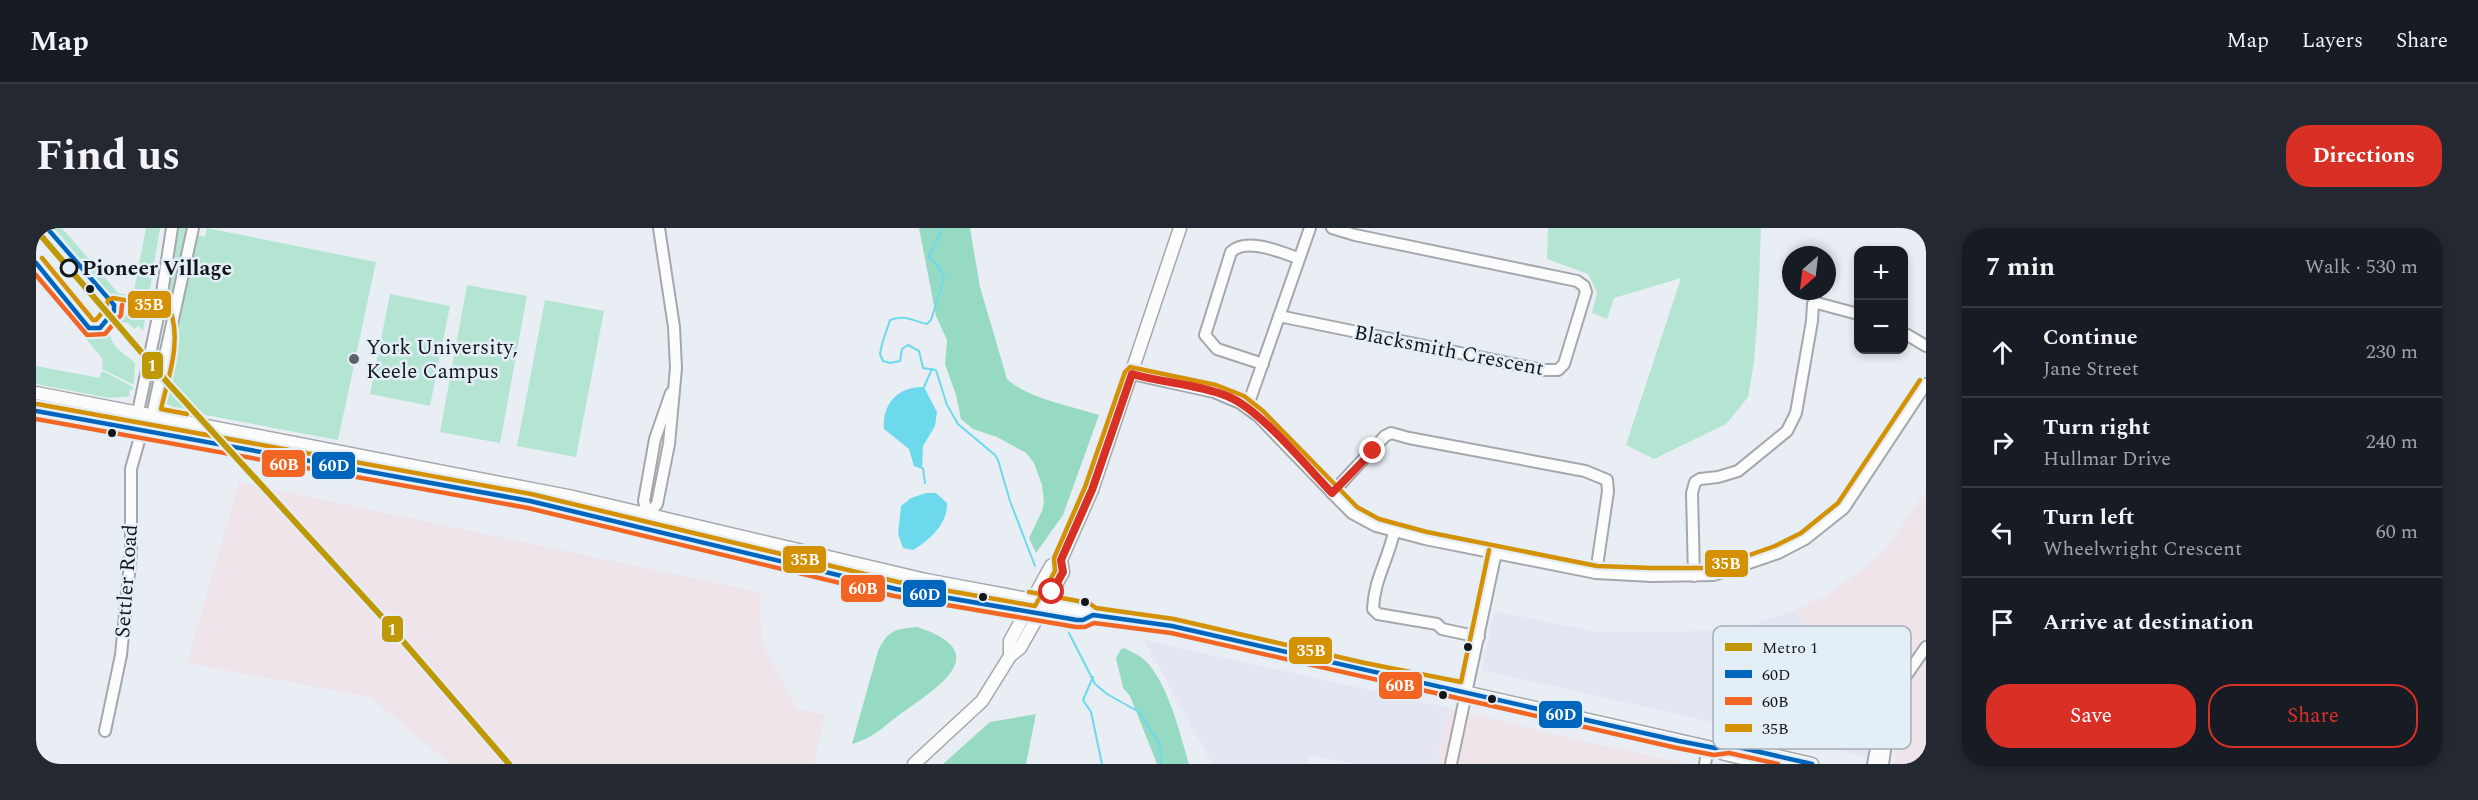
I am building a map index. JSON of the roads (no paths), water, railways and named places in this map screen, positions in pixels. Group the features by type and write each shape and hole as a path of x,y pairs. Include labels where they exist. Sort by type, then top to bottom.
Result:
{"main road":[{"path":"914,764 982,701 1010,656 1020,648 1063,572 1061,560 1092,490 1180,228"},
{"path":"36,393 561,494 926,580 1087,610 1094,615 1172,626 1712,747"},
{"path":"36,411 530,501 896,589 1083,621 1094,615"},
{"path":"781,560 784,546"},
{"path":"1010,656 1010,641 1051,566 1061,560"},
{"path":"1716,749 1725,754 1768,764"},
{"path":"1741,749 1812,764"}],"street":[{"path":"142,430 138,412 159,312 172,228"},
{"path":"142,430 152,415 166,342 176,310 193,228"},
{"path":"647,529 648,515 644,501 655,439 674,385 676,368 675,327 659,228"},
{"path":"1247,408 1298,258 1311,228"},
{"name":"Blacksmith Crescent","path":"1279,316 1543,370 1558,370 1564,364 1586,292 1584,286 1577,281 1355,236 1332,228"},
{"path":"1263,364 1217,349 1205,335 1223,275 1231,252 1238,248 1262,246 1298,258"},
{"path":"1694,576 1692,493 1695,483 1700,479 1719,477 1738,471 1780,438 1793,422 1812,321 1813,304 1817,303 1854,313"},
{"path":"1908,335 1926,346"},
{"path":"1132,374 1214,392 1240,403 1332,493 1363,520 1394,532 1620,576 1714,575 1778,553 1805,539 1844,508 1926,384"},
{"name":"Settler Road","path":"105,731 123,639 131,554 131,469 142,430"},
{"path":"1332,493 1385,436 1391,433 1594,473 1607,480 1608,491 1596,573"},
{"path":"1394,532 1377,579 1373,609 1378,614 1437,624 1442,629 1479,637"},
{"path":"1451,764 1496,552"},
{"path":"1911,669 1926,647"},
{"path":"1705,764 1712,747"},
{"path":"1873,764 1876,749"},
{"path":"1883,764 1885,749"}],"water":[{"path":"915,387 924,387 937,412 935,426 923,446 922,469 914,466 909,449 884,429 884,420 889,404 899,393"},
{"path":"926,493 936,493 947,503 947,510 941,524 931,536 913,550 903,548 898,534 901,506 911,498"}],"waterway":[{"path":"938,228 940,233 929,257 939,267 944,279 931,320 927,324 905,318 890,320 880,354 883,361 890,363 900,361 902,349 908,345 919,351 923,368 936,370 947,405 958,424 998,460 1010,501 1035,566"},
{"path":"924,387 932,369"},
{"path":"923,468 925,483"},
{"path":"1069,633 1095,684 1107,694 1139,712 1160,745 1161,764"},
{"path":"1093,677 1083,700 1091,712 1102,764"}],"metro line":[{"name":"1","path":"36,230 167,382 383,618 509,764"}],"place":[{"name":"Pioneer Village","path":"69,268"},
{"name":"York University, Keele Campus","path":"354,359"}]}
